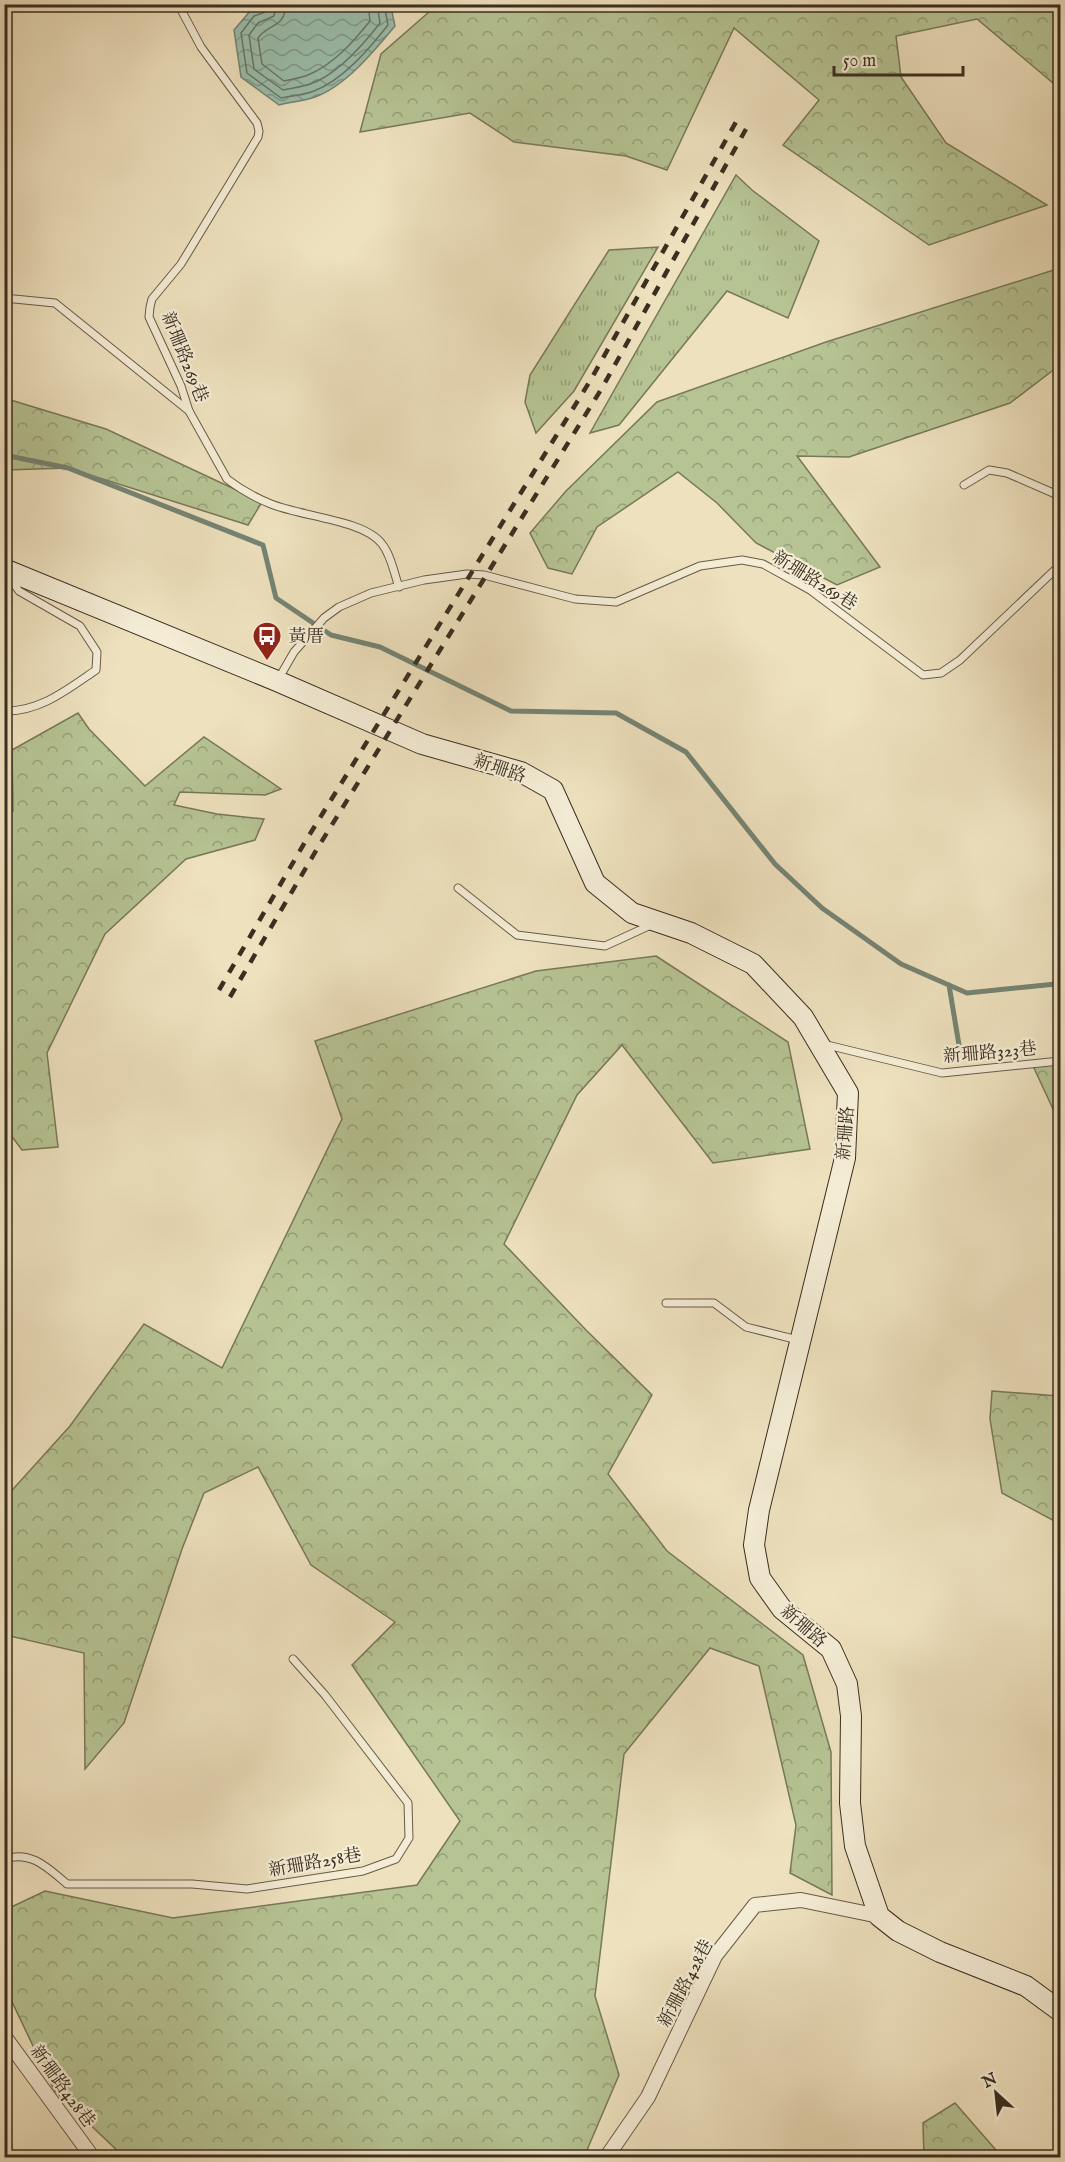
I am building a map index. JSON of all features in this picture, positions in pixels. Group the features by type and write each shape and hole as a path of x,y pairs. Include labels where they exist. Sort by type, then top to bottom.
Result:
{"street":[{"name":"新珊路","path":"4,570 277,681 422,744 521,772 553,790 595,883 632,913 691,933 753,964 803,1017 848,1093 845,1158 759,1510 754,1545 760,1578 782,1609 831,1649 847,1684 851,1716 850,1803 855,1846 879,1916"},
{"name":"新珊路428巷","path":"606,2157 648,2097 716,1956 755,1905 801,1900 879,1916"},
{"path":"879,1916 898,1931 940,1952 1026,1986 1060,2011"},
{"name":"新珊路428巷","path":"4,2036 93,2157"}],"lane":[{"name":"新珊路269巷","path":"178,4 201,48 256,123 259,131 258,137 182,264 152,299 149,317 181,386 189,411 228,479 236,486 272,504 356,527 373,534 384,546 399,586"},
{"path":"4,298 55,303 189,411"},
{"path":"964,485 989,470 1007,473 1060,496"},
{"name":"新珊路269巷","path":"277,681 294,652 324,618 358,597 399,586 467,574 483,575 575,599 616,602 700,567 742,560 763,564 810,591 923,675 941,674 960,660 1060,565"},
{"path":"4,570 19,591 80,626 97,652 96,670 51,700 20,712 4,711"},
{"path":"458,888 517,935 605,946 658,922"},
{"name":"新珊路323巷","path":"818,1042 942,1073 1060,1061"},
{"path":"666,1303 714,1303 746,1326 800,1340"},
{"name":"新珊路258巷","path":"4,1859 16,1855 39,1860 67,1884 192,1884 247,1889 363,1871 396,1859 409,1838 408,1803 325,1695 293,1659"}],"green space":[{"path":"437,5 1060,5 1060,89 977,19 896,36 901,77 946,143 1047,205 929,245 783,145 819,100 734,28 667,170 626,156 514,142 470,113 360,132 381,54"},
{"path":"736,175 819,241 788,318 727,291 619,425 590,433"},
{"path":"658,247 574,391 536,433 525,402 530,375 609,250"},
{"path":"1060,268 1060,365 1010,403 849,457 797,456 880,567 837,585 756,543 717,503 678,472 597,527 572,574 548,568 530,533 566,491 657,402 826,342"},
{"path":"4,398 106,429 262,502 248,525 68,468 5,470"},
{"path":"78,713 89,729 145,786 204,737 281,789 265,795 180,792 174,805 217,814 264,819 255,840 186,859 105,934 47,1053 58,1147 22,1150 4,1126 5,808 13,811 12,750"},
{"path":"656,956 788,1042 810,1149 713,1163 622,1045 577,1095 504,1244 652,1395 608,1474 667,1551 803,1655 831,1752 832,1895 790,1873 796,1825 759,1666 710,1648 624,1754 595,1996 619,2075 584,2157 124,2157 54,2090 5,1987 5,1910 45,1891 173,1918 417,1885 460,1821 352,1665 395,1622 311,1565 258,1467 204,1493 182,1549 124,1723 85,1769 84,1653 5,1635 5,1498 70,1426 144,1324 222,1368 342,1119 315,1041 536,971"},
{"path":"1060,1057 1060,1124 1033,1066"},
{"path":"992,1391 1059,1396 1060,1394 1060,1524 1002,1493 990,1419"},
{"path":"955,2103 1002,2157 924,2157 923,2123"}],"water":[{"path":"275,4 391,7 395,26 359,66 338,85 315,97 279,105 241,77 234,30 251,10"}],"waterway":[{"path":"4,455 68,468 263,545 276,598 331,635 380,647 511,711 616,713 686,752 775,864 822,908 901,964 967,993 1056,984 1060,980"},
{"path":"949,985 960,1051"}],"railway":[{"path":"219,990 305,842 590,381 736,122"},
{"path":"230,997 317,849 602,388 746,129"}],"place":[{"name":"黃厝","path":"267,662"}]}
